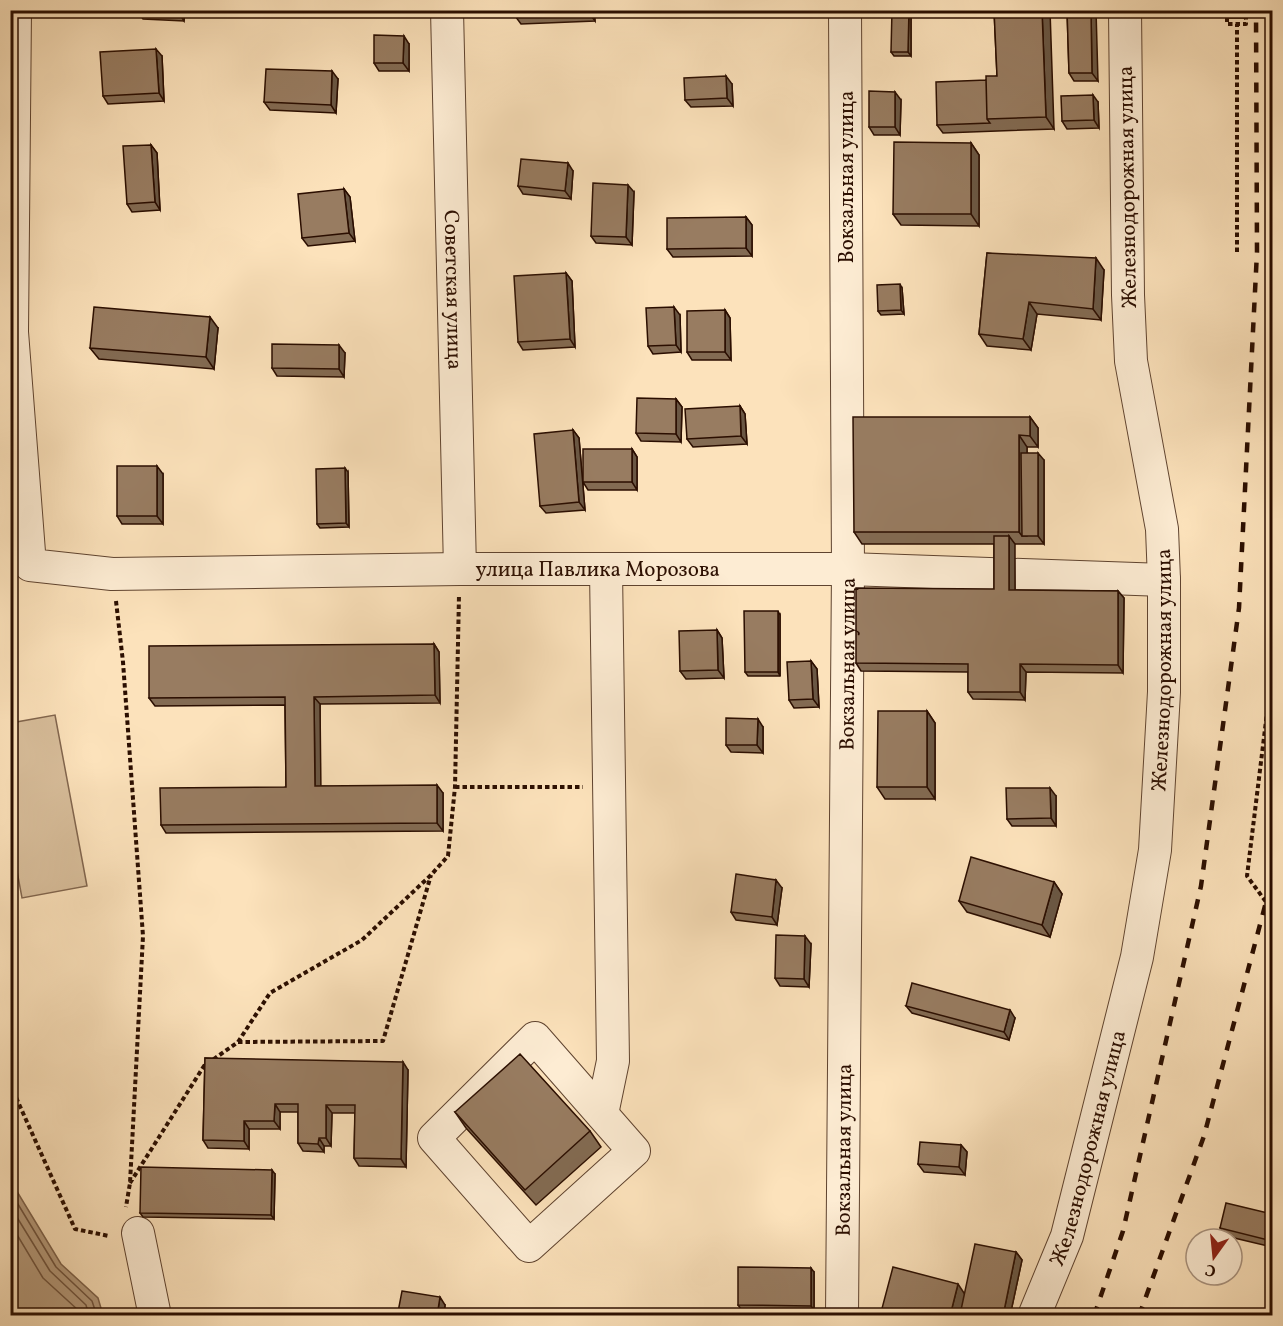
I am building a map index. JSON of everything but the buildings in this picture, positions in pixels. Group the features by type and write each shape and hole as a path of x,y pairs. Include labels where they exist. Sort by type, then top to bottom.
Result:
{"street":[{"path":"11,332 15,10"},
{"name":"Советская улица","path":"447,10 460,577"},
{"name":"Вокзальная улица","path":"842,1316 848,569 845,10"},
{"name":"Железнодорожная улица","path":"1034,1316 1067,1236 1137,957 1155,850 1164,692 1164,580 1162,529 1131,361 1128,295 1125,10"},
{"name":"улица Павлика Морозова","path":"11,332 30,565 112,574 460,577 606,570 848,569 1164,580"},
{"path":"602,1114 612,1061 606,570"},
{"path":"535,1038 602,1114 633,1151 529,1246 434,1138 535,1038"},
{"path":"127,1227 155,1316"}],"path":[{"path":"1227,10 1227,24 1246,24 1246,10"},
{"path":"1237,24 1237,252"},
{"path":"10,1084 75,1229 127,1227 143,936 123,662 112,574"},
{"path":"130,1183 204,1066 238,1042 270,993 362,940 448,856 454,787 460,577"},
{"path":"1272,672 1247,876 1272,910"},
{"path":"454,787 609,787"},
{"path":"238,1042 383,1041 431,875"}],"shaded area":[{"path":"55,715 87,886 22,898 11,839 11,723"}],"water":[{"path":"10,1180 61,1264 98,1298 103,1315 11,1315"}],"railway":[{"path":"1094,1316 1123,1231 1201,886 1239,608 1257,252 1256,10"},
{"path":"1139,1316 1204,1136 1266,902 1272,867"}]}
